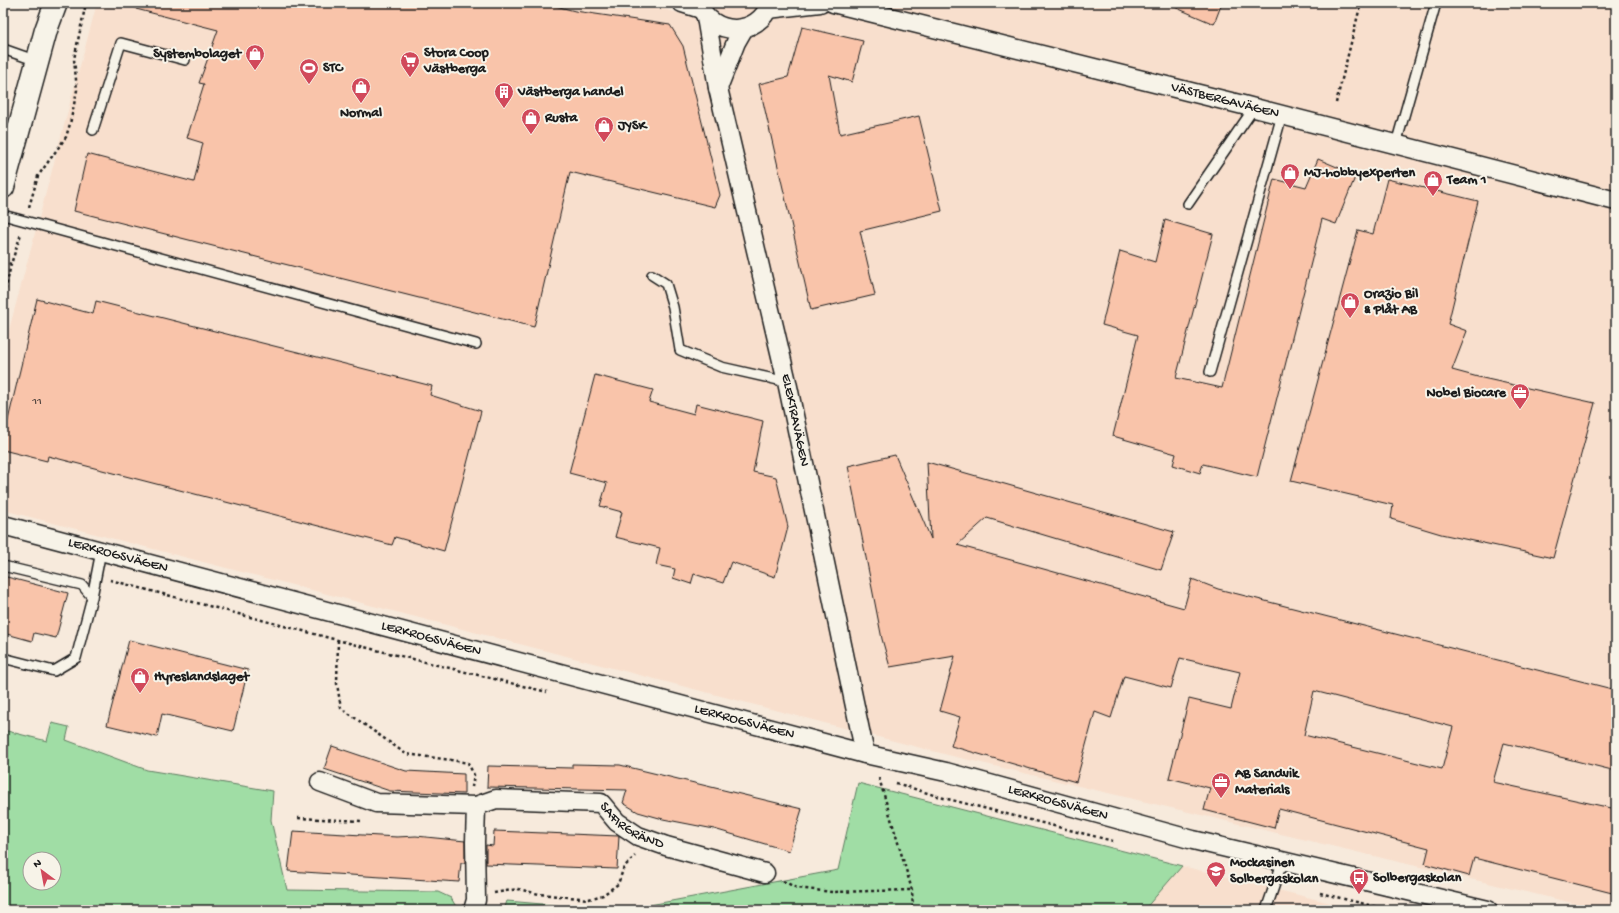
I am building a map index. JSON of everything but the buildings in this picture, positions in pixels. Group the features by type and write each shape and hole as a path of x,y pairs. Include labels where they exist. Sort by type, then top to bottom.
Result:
{"street":[{"path":"46,30 50,3"},
{"path":"3,187 37,61 56,3"},
{"path":"682,3 702,10 714,24 723,28 733,29 744,28 754,24 762,18 769,6 820,3"},
{"name":"VÄSTBERGAVÄGEN","path":"833,3 1282,115 1616,201"},
{"name":"ELEKTRAVÄGEN","path":"702,10 718,88 787,382 865,754"},
{"path":"718,88 736,42 744,28"},
{"name":"LERKROGSVÄGEN","path":"3,525 865,754 946,772 1193,840 1283,860 1488,910"},
{"name":"SAFIRGRÄND","path":"320,782 376,803 476,806 496,799 601,803 617,822 638,836 765,873"},
{"path":"475,905 474,842 476,806"}],"lane":[{"path":"1396,144 1436,3"},
{"path":"94,130 121,43 185,60"},
{"path":"3,49 37,61"},
{"path":"1188,204 1254,108"},
{"path":"1210,372 1282,115"},
{"path":"3,215 476,344"},
{"path":"652,275 666,284 673,307 680,350 721,367 787,382"},
{"path":"3,658 54,671 76,658 92,597 101,551"},
{"path":"3,566 82,585 92,597"},
{"path":"1266,910 1283,860"}],"path":[{"path":"3,302 11,264 38,176 66,137 70,124 77,90 74,59 86,3"},
{"path":"1336,103 1361,3"},
{"path":"3,261 11,264"},
{"path":"96,576 338,640 552,694"},
{"path":"338,640 337,684 341,708 406,754 468,763 474,775 472,790 476,806"},
{"path":"872,775 887,780"},
{"path":"879,778 912,890 913,910"},
{"path":"894,783 940,797"},
{"path":"475,905 496,893 518,889 539,894 589,899 603,895 618,884 624,866 628,861 641,853 652,841"},
{"path":"765,873 797,888 832,892 912,890"}],"shaded area":[{"path":"97,3 638,3 699,18 705,3 1616,3 1616,910 1602,910 948,755 3,510 3,352"},
{"name":"Mockasinen Solbergaskolan","path":"1182,866 1359,910 1144,910"}],"green space":[{"path":"52,723 69,727 66,740 147,770 273,791 271,820 287,890 438,892 451,898 458,910 3,910 3,730 47,741"},
{"path":"858,783 1182,866 1144,910 623,910 838,870"},
{"path":"507,901 612,910 504,910"}],"place":[{"name":"Systembolaget","path":"255,71"},
{"name":"Stora Coop Västberga","path":"410,78"},
{"name":"STC","path":"309,85"},
{"name":"Normal","path":"361,104"},
{"name":"Västberga handel","path":"504,109"},
{"name":"Rusta","path":"531,135"},
{"name":"JYSK","path":"604,143"},
{"name":"MJ-hobbyexperten","path":"1290,190"},
{"name":"Team 1","path":"1433,197"},
{"name":"Orazio Bil & Plåt AB","path":"1350,319"},
{"name":"Nobel Biocare","path":"1520,410"},
{"name":"Hyreslandslaget","path":"140,694"},
{"name":"AB Sandvik Materials","path":"1221,799"},
{"name":"Mockasinen Solbergaskolan","path":"1216,888"},
{"name":"Solbergaskolan","path":"1359,895"}]}
